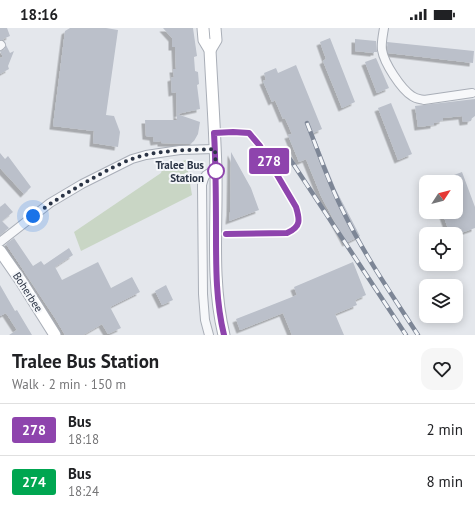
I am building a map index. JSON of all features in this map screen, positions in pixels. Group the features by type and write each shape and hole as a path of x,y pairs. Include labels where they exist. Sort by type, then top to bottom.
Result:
{"main road":[{"path":"203,28 204,40 210,50 216,171 216,275 218,304 224,335"},
{"path":"210,50 216,40 215,28"},
{"name":"Boherbee","path":"0,250 55,335"}],"street":[{"path":"384,28 382,47 383,55 399,83 411,96 424,100 472,93"},
{"path":"0,242 50,203 82,184 132,159 146,155 180,150 215,149"},
{"path":"209,335 205,320 203,294 202,185 204,177 207,174 216,171"}],"green space":[{"path":"186,160 192,195 81,251 74,232 161,173 163,167"}],"building":[{"path":"0,28 7,28 10,36 3,39 4,40 0,40"},
{"path":"70,28 106,28 118,30 106,115 114,116 120,132 118,147 93,143 94,131 53,126 65,31"},
{"path":"163,28 193,28 197,56 194,57 195,71 198,72 199,84 197,85 200,109 177,114 200,122 198,134 194,141 190,144 161,143 161,141 154,142 153,137 146,136 145,120 177,120 176,92 172,93 171,78 174,77 173,69 176,69 175,47 172,47 172,38"},
{"path":"330,38 355,102 342,108 323,61 326,59 320,42"},
{"path":"355,39 376,41 377,52 355,51"},
{"path":"387,42 474,51 473,63 388,53"},
{"path":"6,45 10,53 14,51 8,66 9,69 0,74 0,58 3,57 0,51 4,50"},
{"path":"376,58 389,88 377,93 365,62"},
{"path":"296,65 322,129 313,133 336,190 360,236 346,243 321,196 306,159 299,162 288,135 292,134 285,118 283,119 275,100 272,102 263,81 266,80 264,73 276,68 278,73"},
{"path":"475,99 475,116 471,119 471,121 463,122 462,116 443,118 440,122 434,123 434,125 418,127 415,106"},
{"path":"391,103 412,154 398,160 378,108"},
{"path":"231,152 251,188 259,210 229,221 230,212"},
{"path":"0,153 5,159 8,156 31,187 24,194 0,168"},
{"path":"462,172 475,207 475,228 463,232 463,227 447,227 445,219 463,219 463,175 454,175"},
{"path":"5,203 13,212 2,221 9,228 0,235 0,207"},
{"path":"14,238 33,266 41,261 44,265 69,248 73,255 55,267 62,280 98,262 111,288 132,277 140,292 110,307 121,328 108,334 102,324 83,335 65,335 6,244"},
{"path":"353,262 366,295 355,300 357,305 335,314 344,335 292,335 283,313 240,330 236,319 297,295 294,287"},
{"path":"0,285 15,311 17,310 32,335 9,335 17,330 6,313 0,316"},
{"path":"166,285 173,300 162,305 155,291"}],"railway":[{"path":"307,123 324,168 352,229 379,275 418,335"},
{"path":"284,150 406,335"}],"bus line":[{"name":"278","path":"224,335 218,304 216,275 216,171 214,133 249,133 260,146 296,207 299,217 298,224 293,230 287,233 226,234"}],"place":[{"name":"Tralee Bus Station","path":"216,171"}],"route":[{"path":"33,216 50,203 82,184 132,159 146,155 180,150 215,149 216,171"}]}
